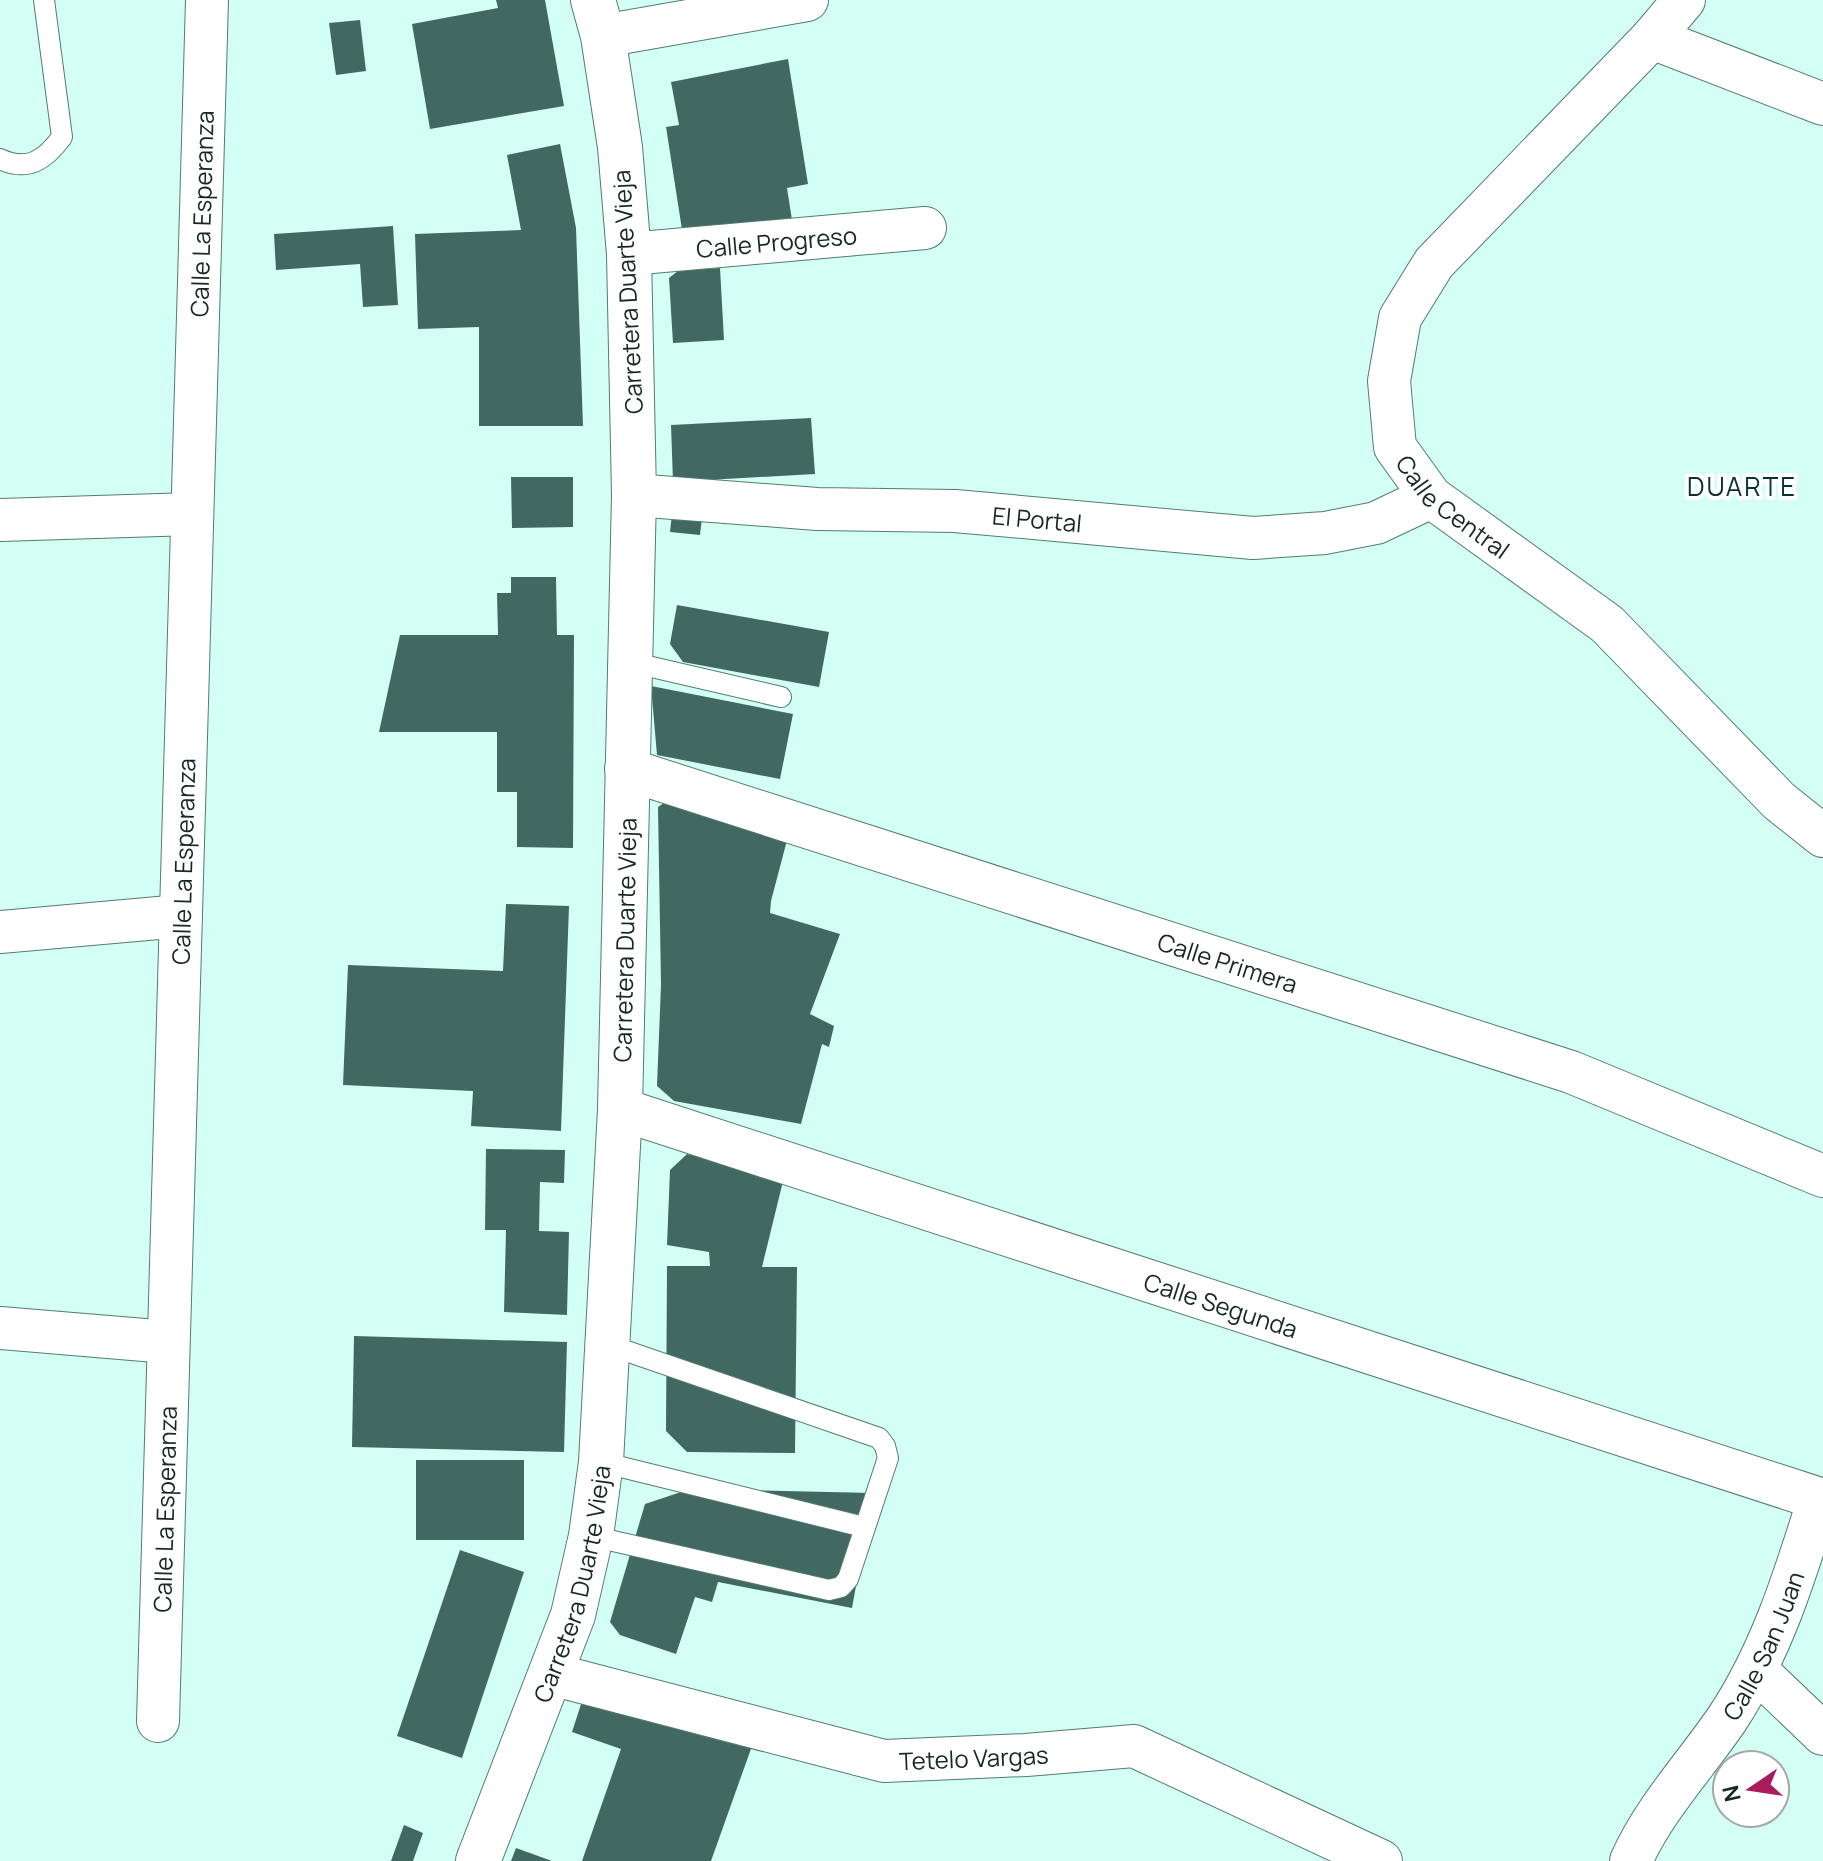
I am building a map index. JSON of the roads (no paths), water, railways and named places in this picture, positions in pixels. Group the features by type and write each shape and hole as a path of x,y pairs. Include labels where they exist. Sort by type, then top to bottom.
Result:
{"main road":[{"name":"Carretera Duarte Vieja","path":"478,1861 573,1615 591,1536 601,1462 620,1109 634,495 629,254 620,147 598,18"}],"street":[{"name":"Calle La Esperanza","path":"158,1721 207,0"},
{"path":"598,18 807,0"},
{"name":"Calle Central","path":"1684,0 1652,38 1434,263 1400,318 1389,381 1395,447 1431,497 1607,624 1779,801 1823,836"},
{"path":"1652,38 1823,104"},
{"name":"Calle Progreso","path":"629,254 925,228"},
{"name":"El Portal","path":"634,495 817,509 955,511 1253,538 1325,533 1376,523 1431,497"},
{"path":"0,520 192,514"},
{"name":"Calle Primera","path":"626,769 1571,1072 1823,1176"},
{"path":"0,932 181,916"},
{"name":"Calle Segunda","path":"620,1109 1821,1499"},
{"path":"0,1328 168,1342"},
{"name":"Calle San Juan","path":"1631,1861 1643,1834 1728,1717 1756,1670 1787,1602 1821,1499"},
{"path":"1756,1670 1823,1734"},
{"name":"Tetelo Vargas","path":"551,1674 884,1761 1026,1755 1134,1746 1381,1861"}],"lane":[{"path":"0,159 11,164 32,164 49,154 62,137 44,0"},
{"path":"630,662 781,697"},
{"path":"591,1536 829,1590 841,1587 848,1579 888,1458 879,1438 606,1344"},
{"path":"601,1462 864,1527"}],"district":[{"name":"DUARTE","path":"1742,486"}]}
